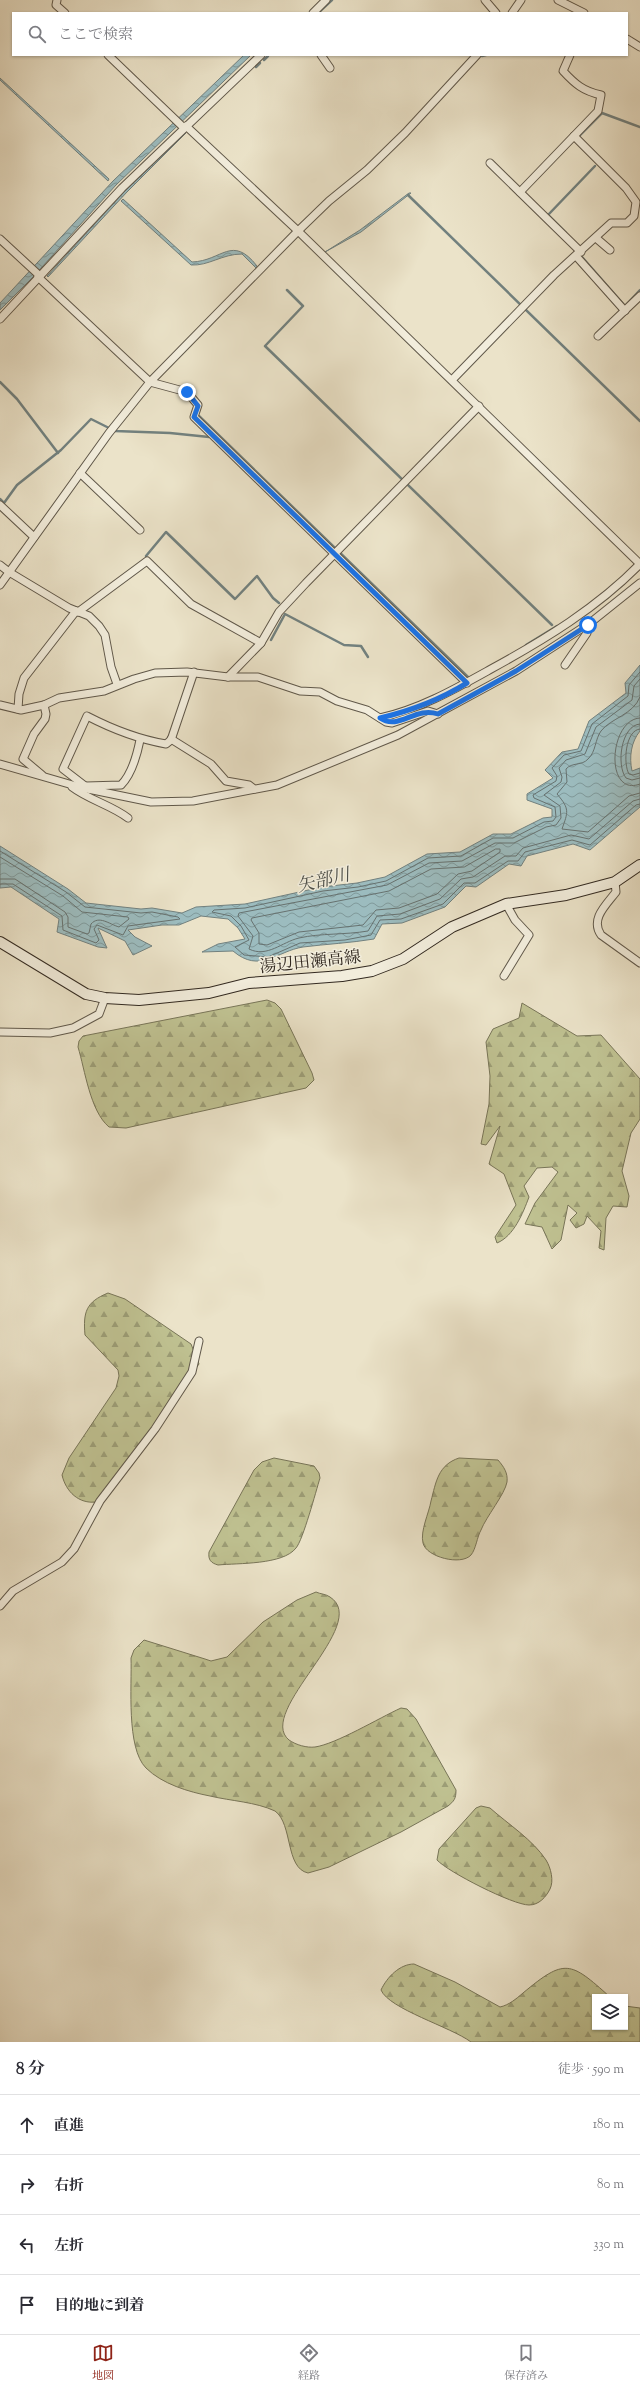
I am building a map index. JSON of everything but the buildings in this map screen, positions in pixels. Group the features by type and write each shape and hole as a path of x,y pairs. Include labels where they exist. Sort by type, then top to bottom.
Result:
{"main road":[{"name":"湯辺田瀬高線","path":"0,942 65,983 86,994 105,998 139,1000 209,993 249,983 342,976 372,970 403,959 452,927 506,904 566,895 615,882 640,865"}],"street":[{"path":"57,0 56,5 64,12"},
{"path":"314,12 326,0"},
{"path":"485,0 495,12"},
{"path":"513,12 521,0"},
{"path":"558,0 582,12"},
{"path":"628,40 640,47"},
{"path":"109,56 298,231 640,564 604,598 572,620 467,683 435,700 397,714 380,718"},
{"path":"0,319 38,276 122,188 260,56"},
{"path":"322,56 330,68"},
{"path":"0,585 128,406 298,231 378,159 476,56"},
{"path":"520,192 598,111 601,95 586,91 576,85 563,71 570,56"},
{"path":"452,380 554,275 611,223 627,222 632,220 638,204 626,188 574,136"},
{"path":"490,163 520,192 578,254 626,311"},
{"path":"596,238 610,250"},
{"path":"0,239 150,382 187,392 198,406 194,417 467,683"},
{"path":"598,336 626,311 640,296"},
{"path":"228,677 261,643 279,612 479,406"},
{"path":"80,473 140,530"},
{"path":"0,506 34,537"},
{"path":"18,709 19,694 24,678 77,611 147,561 191,604 261,643"},
{"path":"0,564 9,572 77,611 89,616 105,635 111,667 117,684"},
{"path":"0,764 68,784 151,802 193,800 277,785 398,735 516,671 588,625 640,583"},
{"path":"565,665 586,634 588,625"},
{"path":"0,705 18,709 44,705 59,698 87,695 117,684 155,674 194,672 228,677 258,677 300,691 320,692 337,701 367,710 392,723 428,711 438,714"},
{"path":"140,740 138,753 129,775 121,785 88,788 63,769 88,716 119,732 140,740 166,744 171,739 194,672"},
{"path":"43,777 23,759 34,734 45,719 44,705"},
{"path":"171,739 210,764 226,781 249,785 254,789"},
{"path":"68,784 83,795 120,812 128,818"},
{"path":"615,882 616,892 598,915 597,929 601,935 640,963"},
{"path":"504,976 529,935 515,920 506,904"},
{"path":"0,1032 50,1033 73,1028 99,1014 105,998"},
{"path":"0,1606 13,1591 62,1562 74,1549 100,1501 155,1429 192,1372 199,1341"}],"green space":[{"path":"267,1000 275,1003 281,1009 312,1073 314,1080 306,1088 126,1128 109,1127 102,1120 89,1090 78,1047 79,1041 83,1036"},
{"path":"522,1003 577,1036 601,1035 640,1079 640,1119 631,1133 622,1171 629,1196 627,1207 613,1206 606,1218 604,1250 599,1248 601,1231 587,1216 584,1224 576,1228 570,1220 577,1213 568,1205 561,1240 552,1249 542,1227 525,1224 535,1203 558,1172 552,1167 537,1168 524,1186 529,1197 513,1230 503,1240 497,1243 495,1237 516,1205 504,1174 489,1164 500,1126 486,1145 481,1144 489,1104 490,1076 486,1042 493,1029 519,1018"},
{"path":"108,1293 125,1299 191,1344 199,1364 96,1502 90,1502 74,1496 67,1487 62,1475 69,1458 116,1388 119,1376 118,1370 85,1335 85,1320 88,1309 95,1300"},
{"path":"274,1458 314,1466 319,1473 320,1478 306,1526 296,1548 290,1554 281,1558 260,1562 218,1565 210,1561 209,1552 254,1470 262,1462"},
{"path":"459,1458 498,1460 505,1470 507,1482 503,1493 483,1525 471,1555 460,1560 452,1560 437,1556 430,1552 423,1543 422,1538 425,1522 439,1475 446,1465"},
{"path":"316,1592 330,1597 339,1610 337,1627 327,1647 298,1690 287,1710 283,1727 289,1740 298,1745 309,1747 324,1745 346,1736 401,1708 407,1709 416,1719 456,1790 456,1796 452,1803 448,1806 401,1832 329,1867 308,1873 301,1869 296,1863 292,1855 285,1825 281,1817 275,1811 252,1804 185,1790 160,1779 146,1768 140,1759 135,1746 133,1732 131,1716 131,1658 134,1650 144,1640 211,1661 227,1657 263,1622 297,1600"},
{"path":"481,1806 490,1808 520,1832 546,1860 552,1882 546,1895 536,1904 521,1904 509,1900 467,1880 437,1860 439,1849 476,1808"},
{"path":"414,1964 455,1982 500,2007 512,2002 537,1982 558,1969 567,1968 576,1971 585,1976 606,1994 592,1994 592,2030 628,2030 628,2006 640,2008 640,2042 471,2042 450,2030 408,2011 386,1997 381,1990 387,1980 394,1972 404,1966"}],"water":[{"path":"243,56 250,56 116,185 33,277 0,310 0,303 113,181"},
{"path":"0,78 109,179 108,181 0,80"},
{"path":"186,133 127,192 48,277 47,276 125,191"},
{"path":"411,193 361,232 325,252 360,230"},
{"path":"123,199 192,262 202,261 233,250 241,252 248,257 257,266 256,268 242,254 228,256 204,264 191,265 121,201"},
{"path":"640,665 640,731 633,745 631,760 632,771 640,768 640,807 590,850 573,844 527,856 521,866 509,864 476,887 466,886 445,907 402,923 382,924 374,939 303,947 268,959 252,961 243,958 233,951 202,952 218,944 245,939 238,928 228,919 201,916 179,925 162,925 128,930 135,937 152,946 133,955 125,941 98,928 107,948 98,947 57,932 59,919 11,887 0,888 0,846 68,889 86,903 141,909 152,908 182,913 196,907 245,904 322,887 357,883 385,877 427,854 460,852 493,834 511,834 543,818 552,817 552,809 527,800 527,794 553,778 545,770 562,752 578,749 589,721 626,693 625,683"}],"waterway":[{"path":"319,12 332,0"},
{"path":"264,60 268,56"},
{"path":"256,67 260,63"},
{"path":"579,136 602,113 640,127"},
{"path":"566,233 548,215 595,166"},
{"path":"408,195 640,421"},
{"path":"582,257 625,306 640,290"},
{"path":"287,290 303,306 265,346 552,625"},
{"path":"0,382 17,399 58,453"},
{"path":"199,416 469,678"},
{"path":"0,499 4,503 17,485 61,450 91,419 115,431 170,433 209,437"},
{"path":"146,556 166,532 235,599 257,576 273,598 279,603"},
{"path":"271,640 285,614 344,645 361,646 368,657"},
{"path":"526,645 557,626"}],"route":[{"path":"187,392 198,406 194,417 467,683 435,700 397,714 380,718 386,722 392,723 428,711 438,714 516,671 588,625"}],"water label":[{"name":"矢部川","path":"323,880"}]}
